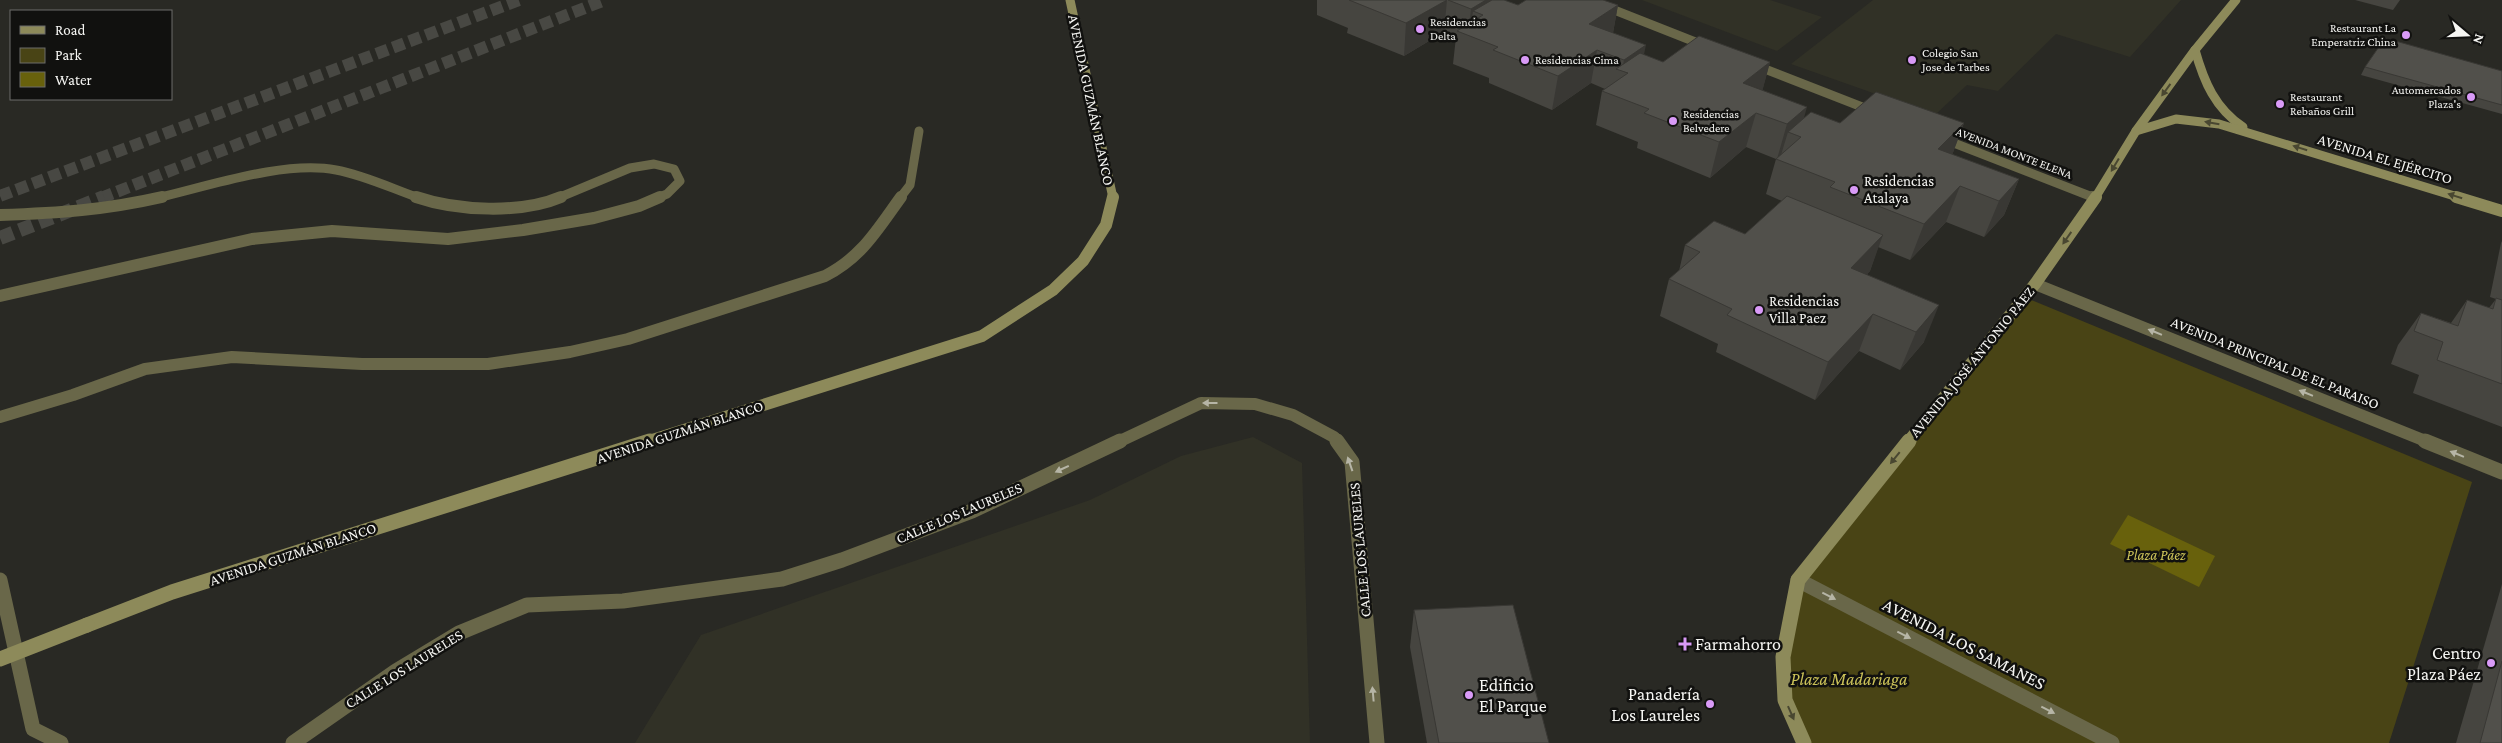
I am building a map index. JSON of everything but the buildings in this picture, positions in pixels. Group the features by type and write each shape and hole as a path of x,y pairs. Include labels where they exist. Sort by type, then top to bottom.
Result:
{"main road":[{"name":"AVENIDA GUZMÁN BLANCO","path":"0,659 172,592 982,336 1028,308 1059,285 1086,257 1106,225 1113,199 1070,0"},
{"name":"AVENIDA JOSÉ ANTONIO PÁEZ","path":"1804,743 1785,700 1784,691 1783,657 1798,580 2035,284 2095,198 2136,131 2195,50 2236,0"},
{"name":"AVENIDA EL EJÉRCITO","path":"2195,50 2212,99 2220,110 2235,122 2259,135"},
{"name":"AVENIDA EL EJÉRCITO","path":"2136,131 2176,119 2219,124 2502,211"}],"street":[{"path":"1589,0 1718,50"},
{"path":"1745,61 1883,115"},
{"path":"0,417 74,395 145,369 232,357 362,364 488,364 570,352 628,339 825,276 846,266 866,246 910,185 919,131"},
{"name":"AVENIDA MONTE ELENA","path":"1929,133 2095,198"},
{"path":"0,215 81,212 119,208 280,170 313,168 337,170 440,205 471,209 521,206 552,201 630,168 654,164 674,169 680,181 667,194 639,206 594,218 523,230 448,239 332,231 295,233 252,239 0,296"},
{"name":"AVENIDA PRINCIPAL DE EL PARAISO","path":"2035,284 2502,472"},
{"name":"CALLE LOS LAURELES","path":"293,743 396,671 459,633 527,605 623,601 782,579 842,560 972,511 1201,403 1255,404 1293,415 1334,437 1352,462 1377,743"},
{"path":"0,580 33,729 61,743"},
{"name":"AVENIDA LOS SAMANES","path":"1798,580 2112,743"}],"shaded area":[{"path":"1642,0 1770,0 1822,17 1777,51"},
{"name":"Colegio San Jose de Tarbes","path":"1873,0 2181,0 2130,57 2056,34 1998,91 1967,85 1935,115 1791,64"},
{"path":"1253,437 1302,463 1310,743 635,743 701,635 1090,500 1181,456"}],"green space":[{"name":"Plaza Páez","path":"2024,297 2472,482 2389,743 1804,743 1785,700 1798,580"}],"water":[{"path":"2128,515 2215,556 2199,587 2110,544"}],"tunnel":[{"path":"0,196 519,0"},
{"path":"101,198 605,0"},
{"path":"0,238 104,197"}],"place":[{"name":"Residencias Delta","path":"1420,29"},
{"name":"Restaurant La Emperatriz China","path":"2406,35"},
{"name":"Residencias Cima","path":"1525,60"},
{"name":"Colegio San Jose de Tarbes","path":"1912,60"},
{"name":"Automercados Plaza's","path":"2471,97"},
{"name":"Restaurant Rebaños Grill","path":"2280,104"},
{"name":"Residencias Belvedere","path":"1673,121"},
{"name":"Residencias Atalaya","path":"1854,190"},
{"name":"Residencias Villa Paez","path":"1759,310"},
{"name":"Farmahorro","path":"1685,644"},
{"name":"Centro Plaza Páez","path":"2491,663"},
{"name":"Edificio El Parque","path":"1469,695"},
{"name":"Panadería Los Laureles","path":"1710,704"}],"park label":[{"name":"Plaza Madariaga","path":"1849,679"}]}
